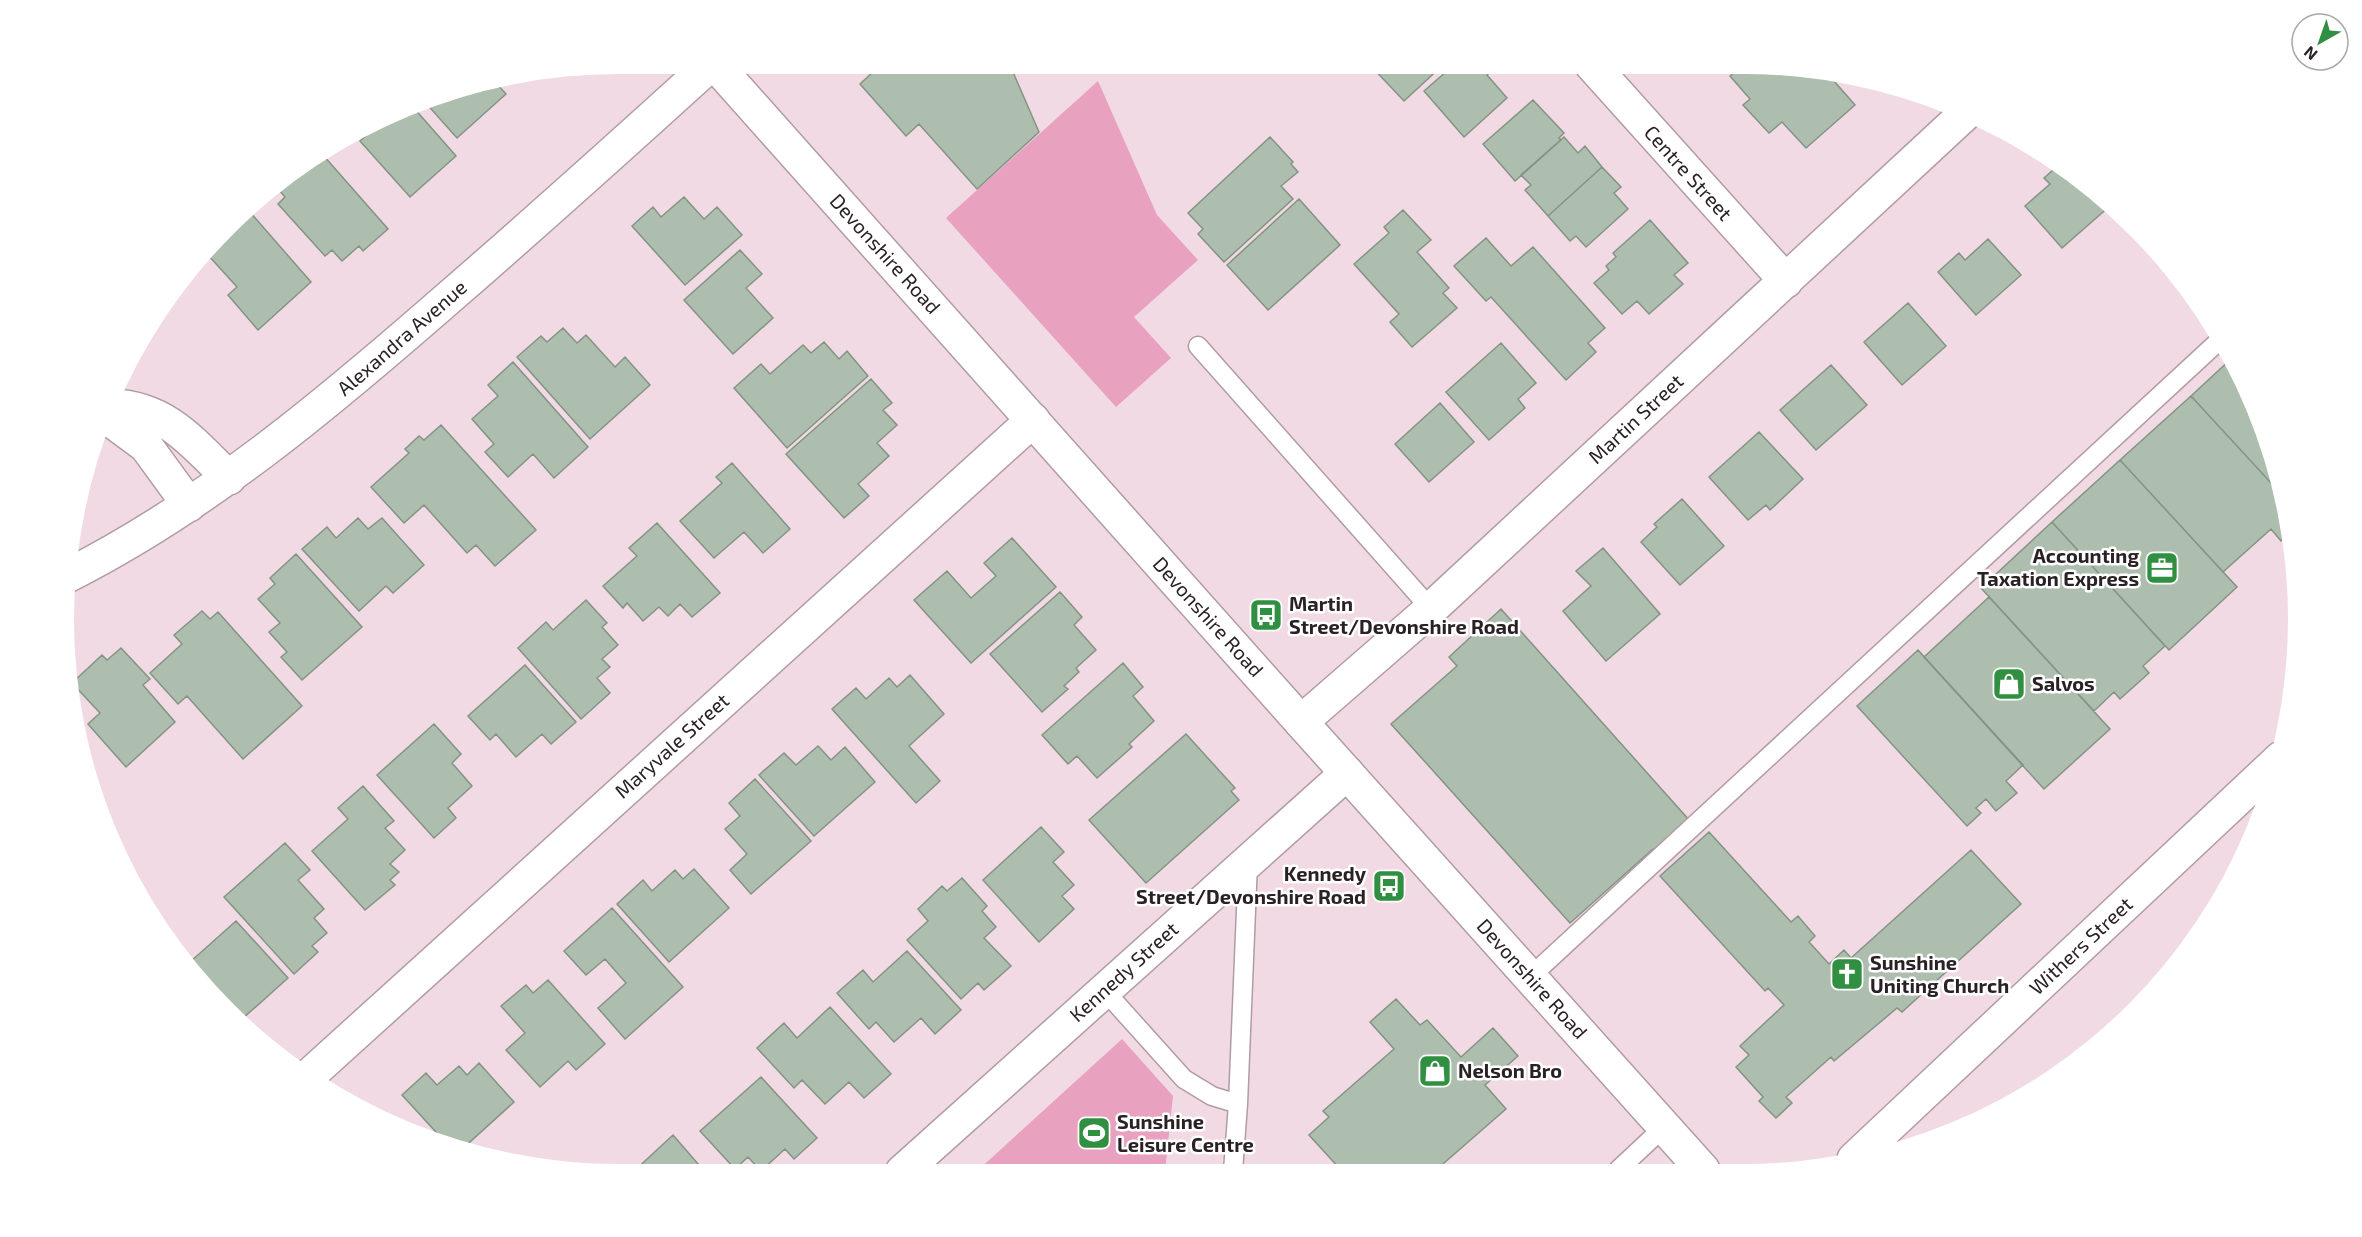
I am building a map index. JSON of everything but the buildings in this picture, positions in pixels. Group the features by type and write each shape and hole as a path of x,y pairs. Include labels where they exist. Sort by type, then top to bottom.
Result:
{"street":[{"name":"Alexandra Avenue","path":"76,571 189,505 310,417 560,201 701,74"},
{"name":"Devonshire Road","path":"723,74 1698,1164"},
{"name":"Centre Street","path":"1600,74 1786,281"},
{"name":"Martin Street","path":"1300,722 1431,609 1960,119"},
{"path":"117,407 150,412 181,432 229,478"},
{"path":"111,420 146,446 189,505"},
{"name":"Maryvale Street","path":"314,1071 1033,420"},
{"name":"Withers Street","path":"1864,1150 2267,772"},
{"name":"Kennedy Street","path":"911,1164 1347,773"}],"lane":[{"path":"1530,977 2214,345"},
{"path":"1198,346 1431,609"},
{"path":"1234,1164 1248,862"},
{"path":"1104,990 1184,1079 1212,1096 1238,1104"},
{"path":"1624,1164 1664,1127"}],"shaded area":[{"path":"1098,81 1157,215 1198,260 1134,317 1171,358 1116,407 946,218"},
{"name":"Sunshine Leisure Centre","path":"1122,1039 1173,1096 1166,1164 985,1164"}],"place":[{"name":"Accounting Taxation Express","path":"2162,568"},
{"name":"Martin Street/Devonshire Road","path":"1266,615"},
{"name":"Salvos","path":"2009,684"},
{"name":"Kennedy Street/Devonshire Road","path":"1389,886"},
{"name":"Sunshine Uniting Church","path":"1847,974"},
{"name":"Nelson Bro","path":"1435,1071"},
{"name":"Sunshine Leisure Centre","path":"1094,1133"}]}
